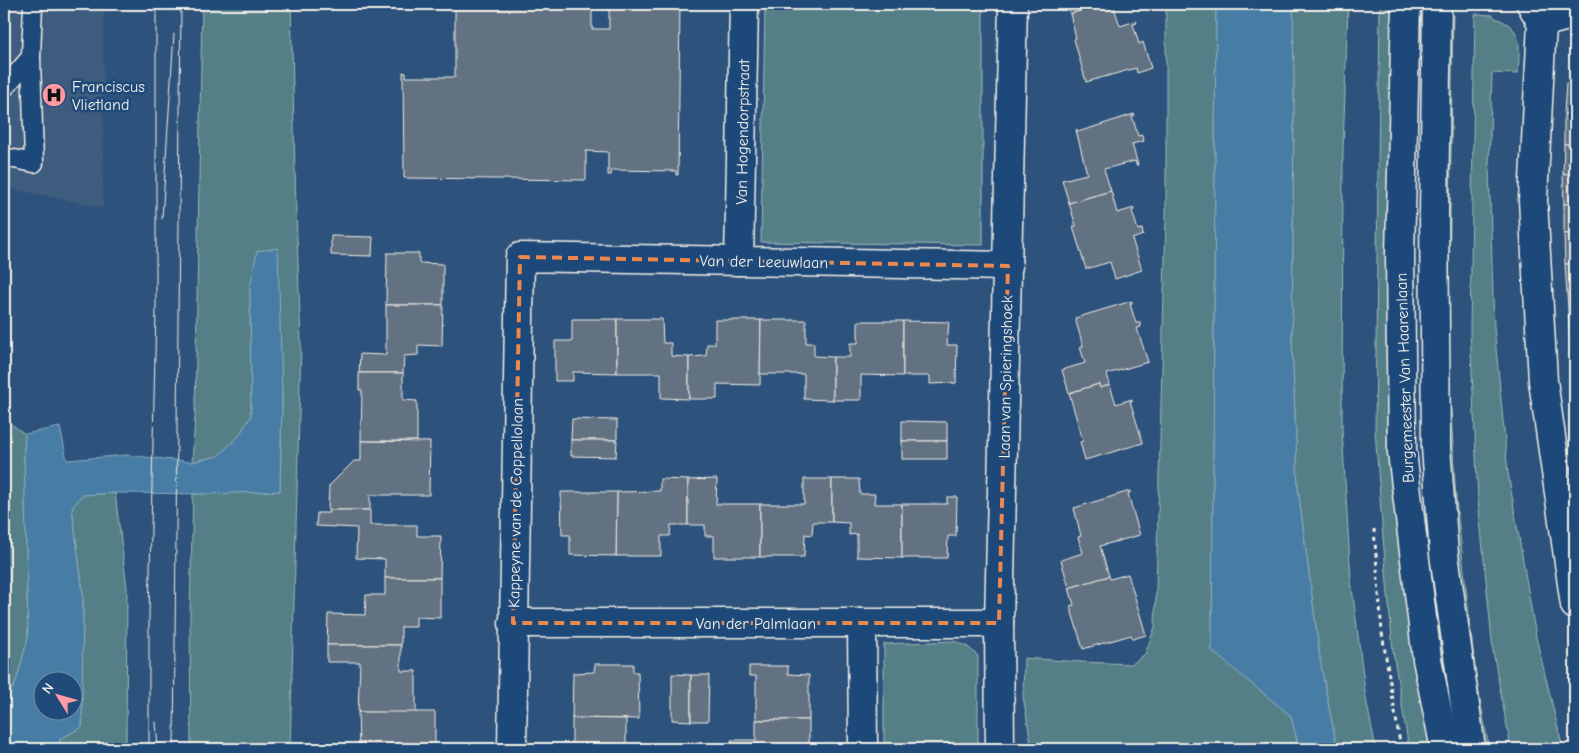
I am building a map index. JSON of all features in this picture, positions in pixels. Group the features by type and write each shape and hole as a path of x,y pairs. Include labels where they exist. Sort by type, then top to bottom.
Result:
{"street":[{"name":"Van Hogendorpstraat","path":"739,261 744,4"},
{"name":"Laan van Spieringshoek","path":"1000,749 999,623 1013,4"},
{"name":"Burgemeester Van Haarenlaan","path":"1406,4 1400,255 1402,452 1427,659 1445,749"},
{"name":"Burgemeester Van Haarenlaan","path":"1437,4 1434,212 1436,447 1444,554 1471,749"},
{"path":"1575,14 1536,13 1533,200 1543,381 1575,605"},
{"name":"Van der Leeuwlaan","path":"520,258 1008,266"},
{"name":"Kappeyne van de Coppellolaan","path":"512,749 520,258"},
{"name":"Van der Palmlaan","path":"513,623 999,623"},
{"path":"862,623 863,749"}],"lane":[{"path":"4,157 34,163 31,57 33,4"},
{"path":"4,88 31,57"}],"highlighted area":[{"path":"520,257 1008,266 999,623 513,623"}],"shaded area":[{"name":"Franciscus Vlietland","path":"4,4 104,4 103,208 4,187"},
{"path":"1216,4 1293,4 1292,344 1298,489 1321,666 1337,749 1299,749 1291,716 1212,651"},
{"path":"278,248 282,398 280,491 210,494 115,493 82,495 72,508 83,593 82,727 60,739 60,749 4,749 4,706 16,682 28,638 25,434 60,427 67,460 127,455 192,462 218,456 238,437 251,416 250,288 257,251"}],"green space":[{"path":"202,4 291,4 301,343 290,749 191,749 190,612 193,494 280,491 282,398 277,248 250,288 251,416 238,437 218,456 192,462 195,417"},
{"path":"765,4 983,4 983,245 761,242"},
{"path":"1166,4 1216,4 1212,650 1291,716 1299,749 1032,749 1023,696 1024,658 1132,664 1145,654 1155,627 1166,219"},
{"path":"1293,4 1348,4 1343,149 1342,430 1351,580 1366,699 1376,749 1337,749 1321,666 1298,489 1292,344"},
{"path":"1380,4 1393,4 1413,650 1430,749 1409,749 1393,651 1375,430"},
{"path":"1447,14 1453,14 1448,359 1456,500 1476,676 1489,749 1483,749 1449,498 1441,357"},
{"path":"1475,14 1493,15 1495,18 1505,22 1516,33 1519,47 1518,74 1492,73 1489,166 1494,327 1508,473 1536,637 1563,749 1511,749 1493,651 1478,499 1470,330"},
{"path":"4,419 25,434 28,638 16,682 4,706"},
{"path":"115,493 127,588 126,749 60,749 60,739 82,727 83,593 72,508 82,495"},
{"path":"954,641 967,646 978,656 978,749 884,749 884,644"}],"building":[{"path":"455,4 592,4 592,29 609,29 609,4 680,4 678,175 676,175 676,171 612,170 611,175 608,175 608,152 586,151 586,180 404,178 403,72 406,73 406,77 455,77"},
{"path":"1067,4 1104,4 1070,14"},
{"path":"1104,4 1113,4 1120,26 1136,21 1137,23 1133,24 1139,44 1143,42 1151,68 1137,73 1136,68 1086,82 1074,39 1076,38 1070,14"},
{"path":"1566,83 1575,84 1575,114 1564,114"},
{"path":"1134,114 1135,116 1132,116 1138,136 1142,135 1144,141 1132,144 1138,165 1136,165 1135,161 1104,169 1111,191 1069,203 1062,180 1087,174 1076,130 1078,132"},
{"path":"1564,114 1575,114 1575,144 1564,144"},
{"path":"1564,144 1575,144 1575,174 1563,174"},
{"path":"1563,174 1575,174 1575,204 1564,204"},
{"path":"1111,191 1117,213 1134,208 1132,211 1138,230 1142,229 1143,235 1132,239 1142,270 1115,279 1110,262 1086,269 1073,227 1076,226 1069,203"},
{"path":"1564,204 1575,204 1575,234 1564,234"},
{"path":"1564,234 1575,234 1575,264 1565,264"},
{"path":"331,236 373,237 372,256 331,255"},
{"path":"387,253 419,253 419,263 443,264 443,305 386,305"},
{"path":"1565,264 1575,264 1575,294 1567,294"},
{"path":"1567,294 1575,294 1575,324 1569,324"},
{"path":"1132,301 1130,304 1136,323 1140,323 1141,327 1137,328 1148,362 1107,374 1110,385 1100,388 1099,384 1069,393 1062,370 1085,363 1080,347 1083,346 1075,318"},
{"path":"386,305 443,305 442,346 418,345 418,355 404,356 403,373 359,373 360,354 386,355"},
{"path":"572,319 617,319 617,373 573,372 573,381 555,381 555,341 572,341"},
{"path":"617,319 662,319 663,343 671,343 671,356 689,357 689,399 661,398 661,373 617,373"},
{"path":"715,320 761,320 760,385 717,384 717,399 689,399 689,357 706,356 707,344 715,344"},
{"path":"761,320 806,320 806,343 814,343 814,356 833,357 833,400 804,399 804,374 760,374"},
{"path":"858,321 903,321 903,376 861,375 861,400 833,400 833,357 850,357 850,343 858,343"},
{"path":"903,321 949,322 947,345 957,345 956,383 930,384 930,376 903,376"},
{"path":"1569,324 1575,324 1575,354 1571,354"},
{"path":"1571,354 1575,354 1575,384 1574,384"},
{"path":"359,373 403,373 403,400 417,401 417,441 361,441 362,390 359,390"},
{"path":"1099,384 1100,388 1110,385 1116,404 1132,399 1130,401 1143,443 1085,460 1080,442 1083,441 1069,393"},
{"path":"572,419 617,420 617,440 571,440"},
{"path":"902,421 947,422 947,441 902,441"},
{"path":"571,440 617,440 616,457 571,456"},
{"path":"361,441 430,442 429,495 370,495 370,510 328,510 329,486 354,461 361,461"},
{"path":"902,441 947,441 947,459 902,459"},
{"path":"660,479 688,480 688,525 671,525 670,536 661,536 661,556 616,556 617,492 660,491"},
{"path":"717,479 716,504 760,504 760,557 714,557 714,536 705,536 705,525 688,525 688,480"},
{"path":"804,479 832,479 832,522 813,522 812,535 805,534 804,557 760,557 760,504 804,504"},
{"path":"832,479 859,479 860,494 875,494 874,504 902,504 902,558 857,557 857,534 849,535 849,523 832,522"},
{"path":"1130,491 1128,494 1140,535 1100,546 1109,576 1069,588 1061,560 1083,553 1078,537 1081,536 1074,508"},
{"path":"561,492 617,492 616,556 570,555 570,535 562,535"},
{"path":"947,497 957,497 956,536 948,536 947,558 902,558 902,504 947,504"},
{"path":"328,510 370,510 370,525 417,525 417,536 441,536 440,578 385,578 385,559 356,558 357,528 316,526 317,513 329,513"},
{"path":"1128,574 1146,635 1133,639 1131,635 1083,649 1070,606 1074,605 1069,588 1109,576 1110,579"},
{"path":"385,578 440,578 440,618 416,617 416,627 401,627 401,645 327,645 328,614 365,615 366,595 385,595"},
{"path":"327,645 401,645 401,671 416,671 416,713 358,712 360,662 327,662"},
{"path":"595,664 633,664 633,672 638,672 639,719 572,718 573,673 594,672"},
{"path":"749,666 788,666 788,674 809,675 809,720 756,720 756,676 749,676"},
{"path":"672,674 691,675 691,721 672,720"},
{"path":"691,675 709,675 708,721 691,721"},
{"path":"358,712 435,712 435,749 359,749"},
{"path":"572,718 626,719 626,749 572,749"},
{"path":"756,720 809,720 809,749 731,749 731,740 756,740"}],"tram line":[{"path":"149,749 149,616 156,311 156,4"},
{"path":"174,749 181,4"},
{"path":"162,219 174,34"},
{"path":"156,722 158,749"}],"place":[{"name":"Franciscus Vlietland","path":"54,95"}]}
